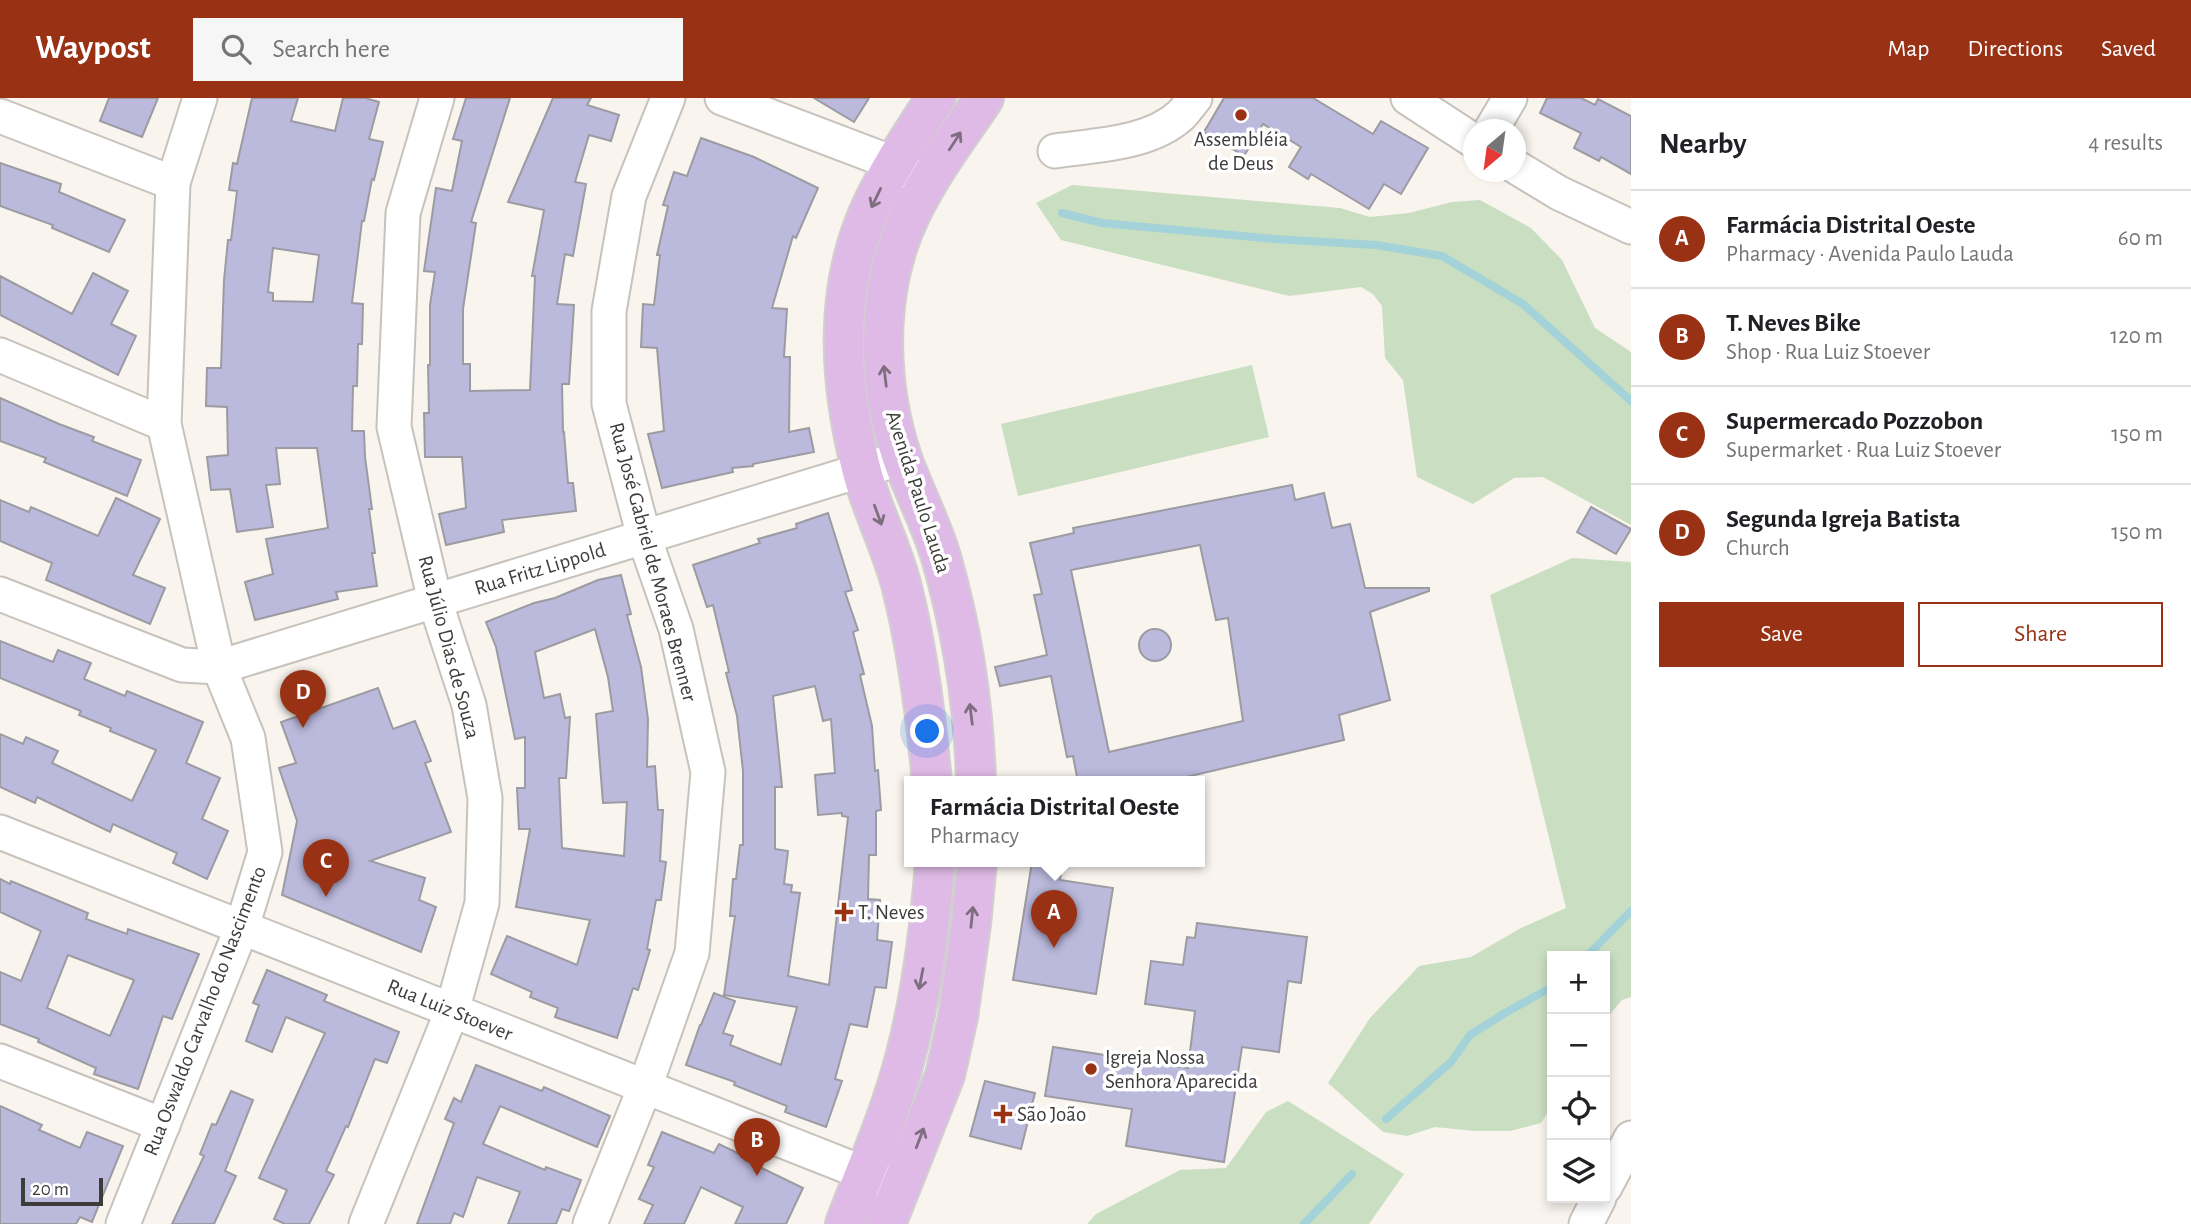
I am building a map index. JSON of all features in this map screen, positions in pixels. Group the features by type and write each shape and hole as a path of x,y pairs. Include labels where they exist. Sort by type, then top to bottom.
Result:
{"main road":[{"name":"Avenida Paulo Lauda","path":"931,776 918,667 902,586 861,470 849,414 842,328 852,268 872,205 893,163 936,98"},
{"name":"Avenida Paulo Lauda","path":"976,776 975,743 963,647 940,556 902,458 890,413 884,368 883,330 890,278 904,229 928,183 984,98"},
{"path":"845,1224 905,1058 930,932 935,867"},
{"path":"886,1224 945,1075 958,1017 976,867"}],"street":[{"name":"Rua Oswaldo Carvalho do Nascimento","path":"123,1224 242,927 265,852 248,738 219,667 164,424 173,183 200,98"},
{"name":"Rua Júlio Dias de Souza","path":"366,1224 452,1010 482,903 485,798 468,705 435,601 394,427 403,213 437,98"},
{"name":"Rua José Gabriel de Moraes Brenner","path":"590,1224 645,1087 692,954 708,772 676,629 644,537 610,404 609,311 629,197 668,98"},
{"path":"722,98 893,163 928,183"},
{"path":"1055,151 1127,140 1156,131 1181,116 1195,98"},
{"path":"1408,98 1463,134"},
{"path":"1497,119 1510,98"},
{"path":"0,116 173,183"},
{"path":"1526,173 1559,194 1631,227"},
{"path":"0,355 164,424"},
{"name":"Rua Fritz Lippold","path":"219,667 902,458"},
{"path":"0,594 182,665 219,667"},
{"name":"Rua Luiz Stoever","path":"0,832 901,1188"},
{"path":"0,1061 163,1125"},
{"path":"1610,1178 1631,1138"}],"green space":[{"path":"1072,185 1340,208 1370,217 1409,213 1452,202 1480,200 1531,228 1562,260 1595,328 1631,352 1631,525 1543,477 1514,478 1473,504 1417,477 1403,380 1385,358 1382,306 1373,294 1361,287 1289,296 1061,240 1036,203"},
{"path":"1252,365 1269,437 1018,496 1001,424"},
{"path":"1572,558 1631,562 1631,997 1622,1000 1610,1014 1610,951 1547,951 1547,1114 1541,1123 1510,1131 1435,1127 1407,1136 1383,1132 1328,1083 1370,1018 1419,966 1471,957 1521,928 1566,908 1490,595"},
{"path":"1288,1101 1404,1174 1369,1224 1087,1224 1096,1214 1180,1170 1226,1168 1266,1112"}],"building":[{"path":"109,98 158,98 142,137 100,121"},
{"path":"252,98 298,98 291,121 335,131 343,98 365,98 379,102 369,139 383,142 362,221 352,303 363,304 357,386 353,386 352,431 364,431 375,553 372,553 377,586 336,592 338,599 255,620 245,582 273,574 266,539 328,528 317,448 276,448 280,484 266,485 273,527 237,532 230,489 211,490 207,457 228,455 227,407 206,406 207,368 221,368 224,280 237,191 229,190 233,163 237,164","holes":["273,248 319,255 313,302 273,301 273,293 268,292"]},
{"path":"466,98 510,98 471,222 476,223 463,309 463,364 470,364 470,391 530,390 535,276 532,276 544,210 508,202 553,98 591,98 587,105 619,115 611,141 589,135 575,182 586,184 573,256 565,254 557,304 574,305 569,384 562,384 568,483 573,483 576,511 502,520 504,532 446,545 439,514 466,508 462,457 425,457 424,413 429,413 430,305 435,272 424,271 436,188 452,191 462,141 453,139"},
{"path":"814,98 869,98 854,122"},
{"path":"1224,98 1313,98 1373,134 1381,121 1428,148 1401,194 1384,184 1369,209 1311,174 1308,179 1289,167 1301,147 1263,124 1244,156 1204,132"},
{"path":"1547,98 1581,98 1595,105 1598,99 1631,116 1631,174 1601,157 1599,161 1574,148 1581,133 1540,113"},
{"path":"701,138 754,157 818,188 796,238 793,236 772,308 787,309 784,357 790,357 789,432 809,428 814,452 732,468 733,472 662,488 648,434 664,431 657,348 641,347 643,304 654,305 660,255 657,255 668,206 663,205 674,172 687,176"},
{"path":"0,163 61,184 59,192 125,220 109,252 52,228 53,225 0,206"},
{"path":"93,273 128,291 111,324 136,336 118,375 0,315 0,276 72,314"},
{"path":"0,398 94,437 92,441 141,460 127,496 44,462 46,458 0,441"},
{"path":"1292,485 1295,500 1324,493 1332,528 1350,524 1365,588 1429,588 1429,591 1370,612 1390,700 1339,715 1344,740 1191,776 1077,776 1073,756 1067,757 1051,676 1000,686 995,667 1047,655 1034,595 1042,594 1030,543 1074,533 1073,528","holes":["1200,545 1216,620 1228,618 1243,721 1109,752 1071,570"]},
{"path":"116,498 160,519 133,575 165,588 150,624 46,580 52,563 0,541 0,500 29,512 31,507 98,536"},
{"path":"1591,507 1631,529 1616,554 1577,532"},
{"path":"828,513 852,590 845,592 858,630 853,632 864,674 860,675 872,726 881,810 876,811 876,855 869,855 868,899 880,900 877,940 892,942 886,988 875,987 867,1027 850,1024 835,1079 842,1081 826,1127 785,1112 787,1106 734,1085 735,1082 686,1065 714,993 735,1001 723,1033 733,1036 730,1045 781,1065 797,1007 724,995 735,916 730,916 733,879 736,879 740,845 743,845 743,771 737,716 713,605 707,607 693,565 760,543 758,539 797,528 796,524","holes":["815,686 823,721 831,719 835,773 815,775 818,815 842,813 842,816 848,817 829,985 788,976 800,893 791,892 792,885 784,884 788,851 775,849 775,787 782,787 773,696"]},
{"path":"621,575 631,614 627,615 641,667 648,719 647,767 655,766 658,810 663,810 660,861 666,862 661,900 656,900 647,949 650,950 638,990 633,988 617,1038 555,1017 558,1008 530,997 532,992 491,974 507,936 577,965 590,920 516,907 530,829 519,829 517,788 525,788 525,737 515,739 496,647 486,622 598,580","holes":["595,629 608,677 613,711 596,714 603,803 627,802 624,856 562,848 559,778 566,778 570,717 565,718 560,694 544,698 535,652"]},
{"path":"1155,629 1166,634 1171,645 1166,656 1155,661 1144,656 1139,645 1144,634"},
{"path":"0,641 53,662 58,650 91,663 84,679 125,696 127,691 203,722 186,763 220,778 202,819 228,831 207,879 173,863 177,853 113,824 110,832 37,797 35,803 0,787 0,734 23,744 26,737 58,751 52,763 132,801 156,750 79,715 81,711 0,678"},
{"path":"378,688 393,729 415,721 431,761 425,763 451,832 370,861 425,878 419,900 436,907 421,952 282,895 297,821 279,768 296,763 281,722"},
{"path":"1031,867 1061,867 1060,880 1113,888 1096,994 1013,980"},
{"path":"0,879 88,913 86,919 127,934 128,929 199,954 172,1019 163,1016 138,1089 94,1074 96,1068 38,1042 39,1039 0,1024 0,972 21,981 41,931 0,912","holes":["68,955 134,980 110,1036 47,1008"]},
{"path":"1197,923 1307,937 1301,983 1288,981 1279,1052 1242,1047 1224,1162 1126,1146 1132,1109 1045,1096 1053,1047 1188,1068 1195,1011 1145,1004 1151,961 1183,965 1187,937 1195,938"},
{"path":"267,970 327,995 324,1001 399,1032 387,1063 375,1059 348,1127 346,1126 326,1171 334,1175 309,1224 285,1224 274,1219 287,1190 259,1178 325,1033 286,1017 272,1052 246,1041 259,1005 253,1003"},
{"path":"476,1065 542,1091 544,1087 610,1116 597,1147 500,1106 483,1144 545,1170 546,1167 581,1180 569,1211 562,1209 556,1224 508,1224 520,1192 477,1177 463,1217 454,1213 450,1224 417,1224 454,1123 445,1119 454,1098 461,1102"},
{"name":"São João","path":"985,1081 1035,1093 1021,1149 970,1136"},
{"path":"231,1091 253,1100 225,1171 236,1176 214,1224 172,1224 204,1156 200,1154 212,1124 216,1125"},
{"path":"0,1106 42,1125 39,1130 80,1148 87,1132 123,1146 92,1222 80,1217 76,1224 0,1224"},
{"path":"662,1132 714,1153 719,1144 746,1157 745,1160 803,1188 786,1224 735,1224 743,1207 701,1187 684,1224 644,1224 653,1205 639,1199 654,1167 648,1165"}],"waterway":[{"path":"1062,213 1102,223 1274,239 1376,245 1442,256 1523,304 1631,401"},
{"path":"1592,951 1631,911"},
{"path":"1386,1119 1451,1062 1470,1035 1547,990"},
{"path":"1304,1224 1352,1174"}],"place":[{"name":"Assembléia de Deus","path":"1241,115"},
{"name":"Segunda Igreja Batista","path":"303,728"},
{"name":"Supermercado Pozzobon","path":"326,897"},
{"name":"T. Neves","path":"844,912"},
{"name":"Farmácia Distrital Oeste","path":"1054,948"},
{"name":"Igreja Nossa Senhora Aparecida","path":"1091,1069"},
{"name":"São João","path":"1003,1114"},
{"name":"T. Neves Bike","path":"757,1176"}]}
